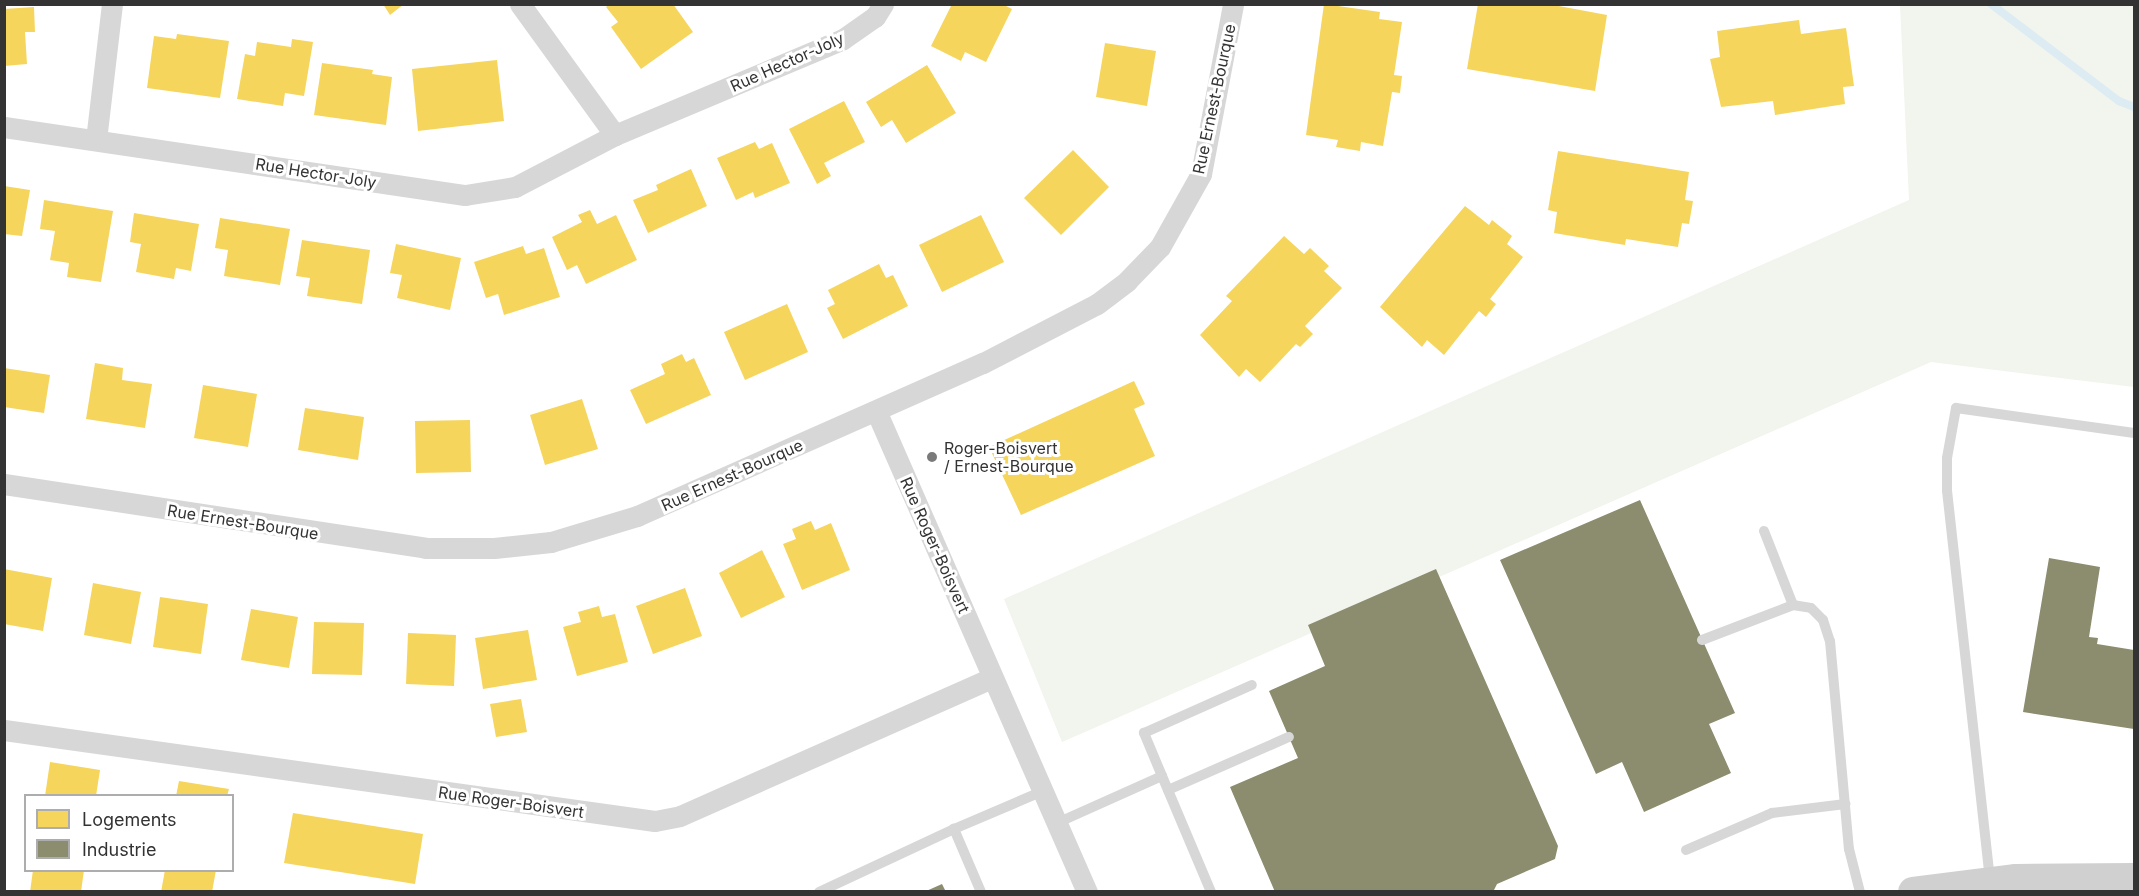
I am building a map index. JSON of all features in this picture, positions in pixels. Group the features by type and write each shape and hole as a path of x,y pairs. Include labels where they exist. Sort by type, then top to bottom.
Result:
{"street":[{"path":"96,140 112,4"},
{"path":"520,4 615,135"},
{"name":"Rue Hector-Joly","path":"4,126 465,195 515,187 615,135 843,39 875,17 883,4"},
{"name":"Rue Ernest-Bourque","path":"4,484 385,544 437,549 503,547 550,542 609,527 877,413 1097,304 1127,281 1160,247 1201,174 1233,4"},
{"name":"Rue Roger-Boisvert","path":"877,413 1087,891"},
{"name":"Rue Roger-Boisvert","path":"4,730 655,821 680,816 992,678"},
{"path":"2075,878 2134,890"},
{"path":"1914,891 1990,881 2134,878"}],"lane":[{"path":"1990,881 1947,491 1947,458 1956,408 2134,433"},
{"path":"1764,531 1793,605"},
{"path":"1702,640 1793,605 1818,613 1827,630 1851,859 1860,891"},
{"path":"1211,891 1144,733 1252,685"},
{"path":"1168,790 1289,737"},
{"path":"1057,823 1162,777"},
{"path":"819,891 1043,791"},
{"path":"1686,850 1772,813 1845,804"},
{"path":"954,830 981,891"}],"shaded area":[{"path":"1900,5 2134,5 2134,387 1931,362 1062,742 1004,599 1909,200"}],"building: Logements":[{"path":"383,4 404,4 390,15"},
{"path":"610,4 673,4 693,32 641,69 611,27 618,22 606,7"},
{"path":"952,4 1002,4 1012,9 986,62 965,52 961,61 931,46"},
{"path":"1324,4 1380,12 1379,19 1402,22 1394,75 1402,76 1400,93 1392,92 1383,146 1361,142 1360,151 1336,147 1338,140 1306,135"},
{"path":"1478,4 1548,4 1607,15 1595,91 1467,69"},
{"path":"34,7 35,32 25,32 27,64 4,66 4,9"},
{"path":"1799,20 1801,34 1846,28 1854,86 1843,87 1845,104 1775,115 1773,101 1721,107 1710,59 1720,57 1717,31"},
{"path":"177,34 229,41 220,98 147,88 154,36 176,39"},
{"path":"292,39 313,42 304,96 285,93 283,106 237,99 245,54 255,56 257,42 291,47"},
{"path":"1105,43 1156,51 1147,106 1096,97"},
{"path":"497,60 504,121 418,131 412,69"},
{"path":"322,63 373,70 372,74 392,77 386,125 314,115"},
{"path":"927,65 956,113 906,143 892,120 881,127 866,102"},
{"path":"844,101 865,142 824,163 831,176 817,184 789,129"},
{"path":"755,142 759,149 772,143 790,183 755,198 753,192 736,200 717,158"},
{"path":"1073,150 1109,187 1061,235 1024,198"},
{"path":"1558,151 1689,172 1685,200 1693,201 1689,224 1682,223 1678,247 1626,239 1625,245 1554,233 1557,212 1548,210"},
{"path":"691,169 707,206 648,233 633,200 658,190 656,185"},
{"path":"4,186 30,190 22,236 4,234"},
{"path":"44,200 113,211 101,282 67,277 69,263 50,260 55,231 40,229"},
{"path":"1465,206 1489,225 1492,220 1512,236 1507,244 1523,257 1490,299 1496,304 1486,317 1479,311 1444,355 1427,340 1422,347 1380,307"},
{"path":"590,210 597,224 616,215 637,260 586,284 577,265 567,270 552,237 582,222 578,215"},
{"path":"134,213 199,224 191,271 176,268 174,279 136,272 141,244 130,242"},
{"path":"981,215 1004,262 942,292 919,245"},
{"path":"220,218 290,229 280,285 224,276 228,250 215,248"},
{"path":"1284,236 1304,254 1310,248 1329,266 1324,271 1342,288 1305,326 1313,334 1300,347 1296,344 1260,382 1246,369 1239,377 1200,335 1232,301 1226,296"},
{"path":"302,240 370,250 362,304 307,296 310,278 296,276"},
{"path":"396,244 461,258 450,310 397,298 402,275 390,273"},
{"path":"523,246 526,254 544,248 560,297 504,315 498,294 486,298 474,262"},
{"path":"879,264 886,278 893,275 908,306 843,339 827,308 835,304 828,290"},
{"path":"787,304 808,352 745,380 724,332"},
{"path":"682,354 686,362 694,358 711,395 646,424 630,390 665,374 661,364"},
{"path":"95,363 123,368 122,380 152,384 145,428 86,419"},
{"path":"4,368 50,375 44,413 4,407"},
{"path":"1134,381 1145,404 1134,409 1155,456 1021,515 989,447"},
{"path":"203,385 257,394 248,447 194,438"},
{"path":"582,399 598,449 545,465 530,415"},
{"path":"305,408 364,417 358,460 298,450"},
{"path":"470,420 471,472 416,473 415,421"},
{"path":"811,521 815,530 831,523 850,570 802,590 783,544 796,539 792,529"},
{"path":"762,550 785,597 741,618 719,573"},
{"path":"4,569 52,578 43,631 4,624"},
{"path":"93,583 141,592 131,644 84,635"},
{"path":"685,588 702,636 653,654 636,606"},
{"path":"160,597 208,604 201,654 153,647"},
{"path":"599,606 602,617 615,614 628,662 577,676 563,627 581,622 578,612"},
{"path":"251,609 298,617 289,668 241,660"},
{"path":"314,622 364,623 362,675 312,674"},
{"path":"528,630 537,680 483,689 475,638"},
{"path":"408,633 456,635 454,686 406,684"},
{"path":"521,699 527,732 496,737 490,704"},
{"path":"50,762 100,770 96,794 45,794"},
{"path":"179,781 229,789 228,794 176,794"},
{"path":"293,813 423,834 415,884 284,863"},
{"path":"33,872 84,872 81,892 30,892"},
{"path":"165,872 216,872 212,892 161,892"}],"building: Industrie":[{"path":"1640,500 1735,713 1709,724 1731,773 1644,812 1622,762 1596,774 1500,560"},
{"path":"2049,558 2100,567 2089,637 2098,638 2097,644 2134,650 2134,729 2023,712"},
{"path":"1436,569 1558,846 1555,859 1497,884 1493,892 1275,892 1230,787 1298,758 1269,691 1325,666 1308,625"},
{"path":"942,884 946,892 924,892"}],"waterway":[{"path":"1991,4 2119,101 2134,107"}],"place":[{"name":"Roger-Boisvert / Ernest-Bourque","path":"932,457"}]}
